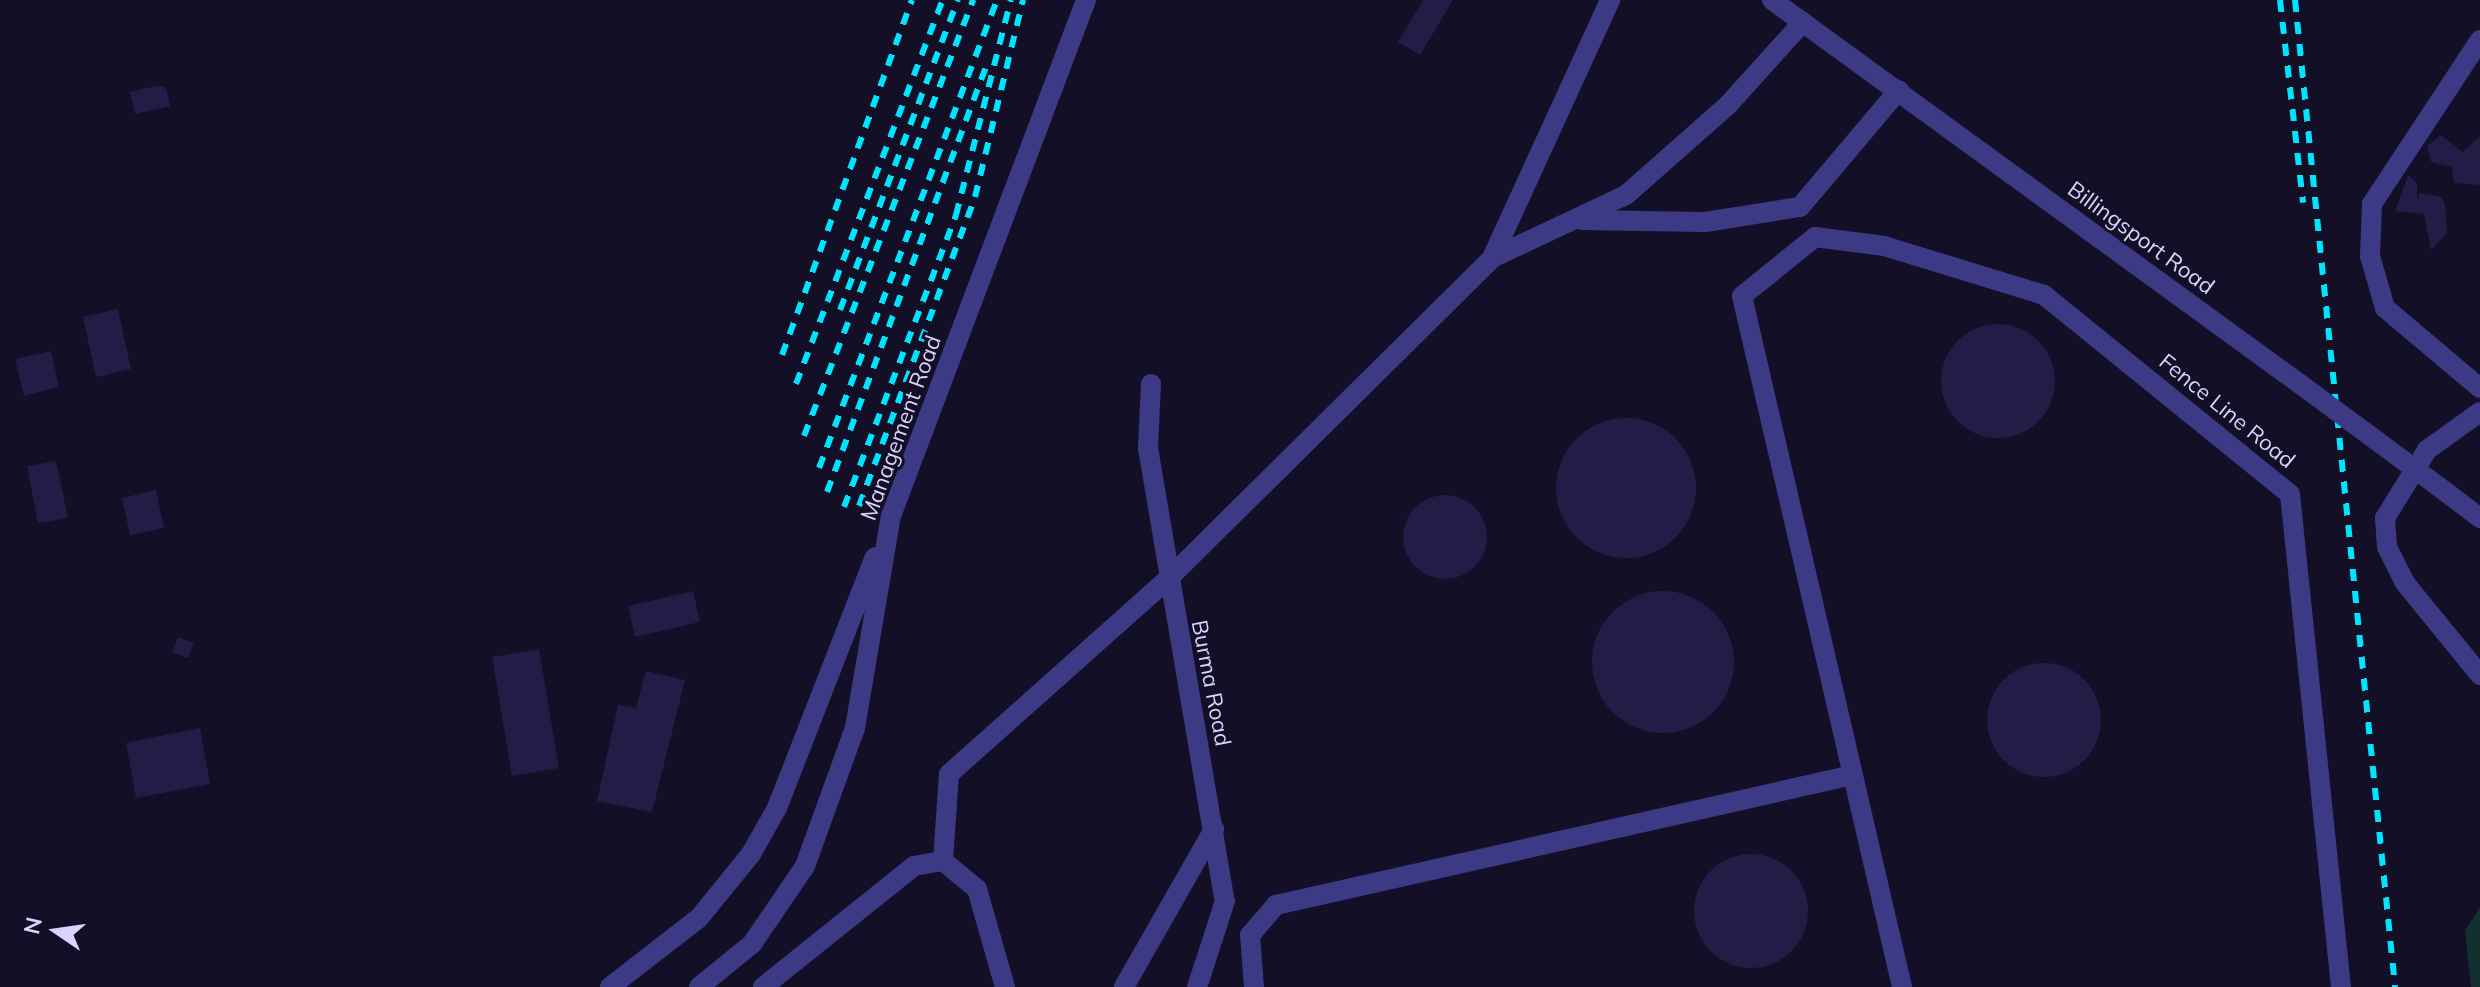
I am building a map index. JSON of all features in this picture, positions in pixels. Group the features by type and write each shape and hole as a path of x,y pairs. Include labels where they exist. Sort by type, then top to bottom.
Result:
{"street":[{"name":"Management Road","path":"699,987 752,944 805,866 855,728 891,516 1086,0"},
{"name":"Billingsport Road","path":"1772,0 2480,518"},
{"path":"1492,258 1599,5"},
{"path":"943,861 949,774 1167,580 1492,258 1626,195 1728,105 1803,22"},
{"path":"2480,40 2372,204 2370,256 2385,308 2480,388"},
{"path":"1573,220 1705,222 1800,207 1899,90"},
{"name":"Fence Line Road","path":"1853,775 1742,296 1815,237 1884,246 2044,295 2290,494 2341,987"},
{"name":"Burma Road","path":"1151,384 1148,448 1167,580 1225,901 1197,987"},
{"path":"2480,412 2427,450 2385,518 2387,547 2405,583 2480,675"},
{"path":"610,987 699,918 751,854 777,808 891,516"},
{"path":"1254,987 1250,935 1276,905 1853,775 1902,987"},
{"path":"1124,987 1214,829"},
{"path":"763,987 914,866 943,861 977,889 1005,987"}],"green space":[{"path":"2480,907 2480,987 2471,987 2465,931"}],"building":[{"path":"1423,0 1453,0 1420,55 1398,42"},
{"path":"166,87 170,106 135,114 130,92"},
{"path":"2441,135 2463,152 2480,136 2480,185 2454,183 2452,167 2431,162 2427,146"},
{"path":"2408,175 2417,183 2417,200 2419,193 2442,197 2445,204 2447,233 2431,250 2424,214 2395,211"},
{"path":"118,309 131,369 96,377 83,317"},
{"path":"1998,324 2020,328 2038,341 2051,359 2055,381 2051,403 2038,421 2020,434 1998,438 1976,434 1958,421 1945,403 1941,381 1945,359 1958,341 1976,328"},
{"path":"51,351 59,387 24,396 15,359"},
{"path":"1626,418 1653,423 1676,438 1691,461 1696,488 1691,515 1676,538 1653,553 1626,558 1599,553 1576,538 1561,515 1556,488 1561,461 1576,438 1599,423"},
{"path":"56,461 68,518 38,523 27,466"},
{"path":"156,490 164,528 130,535 122,498"},
{"path":"1445,495 1461,498 1475,507 1484,521 1487,537 1484,553 1475,567 1461,576 1445,579 1429,576 1415,567 1406,553 1403,537 1406,521 1415,507 1429,498"},
{"path":"693,591 700,622 635,637 628,606"},
{"path":"1663,591 1690,597 1713,612 1728,635 1734,662 1728,689 1713,712 1690,727 1663,733 1636,727 1613,712 1598,689 1592,662 1598,635 1613,612 1636,597"},
{"path":"178,637 194,643 188,658 172,652"},
{"path":"539,649 559,768 512,776 492,657"},
{"path":"2044,663 2066,667 2085,679 2097,698 2101,720 2097,742 2085,761 2066,773 2044,777 2022,773 2003,761 1991,742 1987,720 1991,698 2003,679 2022,667"},
{"path":"646,671 685,680 652,812 597,801 618,705 636,708"},
{"path":"200,728 210,784 136,798 126,743"},
{"path":"1751,854 1783,863 1799,879 1808,911 1799,943 1783,959 1751,968 1719,959 1703,943 1694,911 1703,879 1719,863"}],"railway":[{"path":"782,355 912,0"},
{"path":"796,384 943,0"},
{"path":"840,310 958,0"},
{"path":"804,436 973,0"},
{"path":"819,468 997,0"},
{"path":"844,507 956,215 1011,0"},
{"path":"859,506 975,197 1023,0"},
{"path":"2280,0 2303,203"},
{"path":"2295,0 2395,987"},
{"path":"827,492 987,64"}]}
